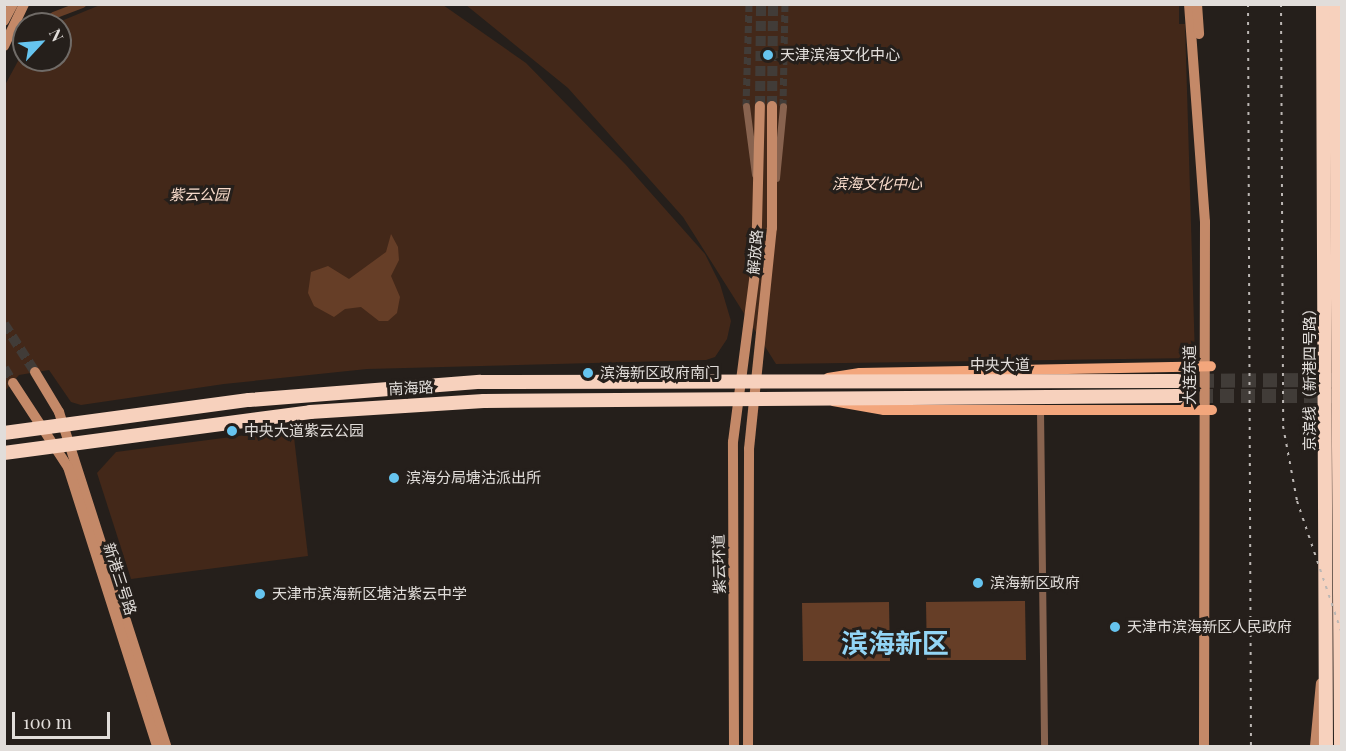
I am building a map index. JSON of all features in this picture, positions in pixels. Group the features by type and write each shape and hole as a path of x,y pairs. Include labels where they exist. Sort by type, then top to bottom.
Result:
{"highway":[{"name":"京滨线（新港四号路）","path":"1323,4 1340,547 1341,747"},
{"name":"京滨线（新港四号路）","path":"1335,369 1336,4"},
{"name":"南海路","path":"4,434 63,423 249,400 480,382 821,381"},
{"name":"中央大道","path":"821,381 1178,381"},
{"path":"822,398 1178,396"},
{"name":"南海路","path":"4,453 61,444 381,406 822,398"},
{"name":"京滨线（新港四号路）","path":"1326,747 1326,653 1336,410"}],"main road":[{"path":"4,21 13,4"},
{"path":"4,46 24,4"},
{"name":"大连东道","path":"1189,4 1205,222 1208,365"},
{"name":"大连东道","path":"1197,4 1210,189 1208,410 1211,747"},
{"name":"解放路","path":"738,381 752,305 760,192 760,106"},
{"name":"解放路","path":"751,399 767,286 778,106"},
{"path":"821,381 860,372 1208,365"},
{"path":"1183,410 1190,402 1190,373 1185,366"},
{"path":"35,372 63,423 61,444"},
{"name":"紫云环道","path":"734,747 736,399 738,381"},
{"name":"新港三号路","path":"13,383 40,428 61,444 166,747"},
{"path":"822,398 884,410 1208,410"},
{"name":"紫云环道","path":"748,747 751,399"},
{"name":"大连东道","path":"1204,747 1208,410"},
{"name":"新港三号路","path":"61,444 158,747"},
{"path":"1315,747 1326,653"}],"street":[{"path":"746,106 760,192"},
{"path":"1040,410 1044,747"}],"green space":[{"name":"紫云公园","path":"100,5 443,5 526,63 626,165 705,254 720,284 731,321 727,339 715,357 706,360 367,369 224,384 81,405 71,402 49,370 19,375 5,391 5,85 12,72 72,72 72,17"},
{"name":"滨海文化中心","path":"466,5 1179,5 1179,24 1185,24 1195,358 776,364 683,217 568,88"},
{"path":"293,429 308,556 131,579 97,473 116,452"}],"shaded area":[{"path":"391,234 398,247 399,260 391,276 400,297 397,313 388,321 379,321 361,307 345,309 334,317 314,306 308,293 311,272 328,266 349,279 386,252"},
{"path":"1025,601 1026,660 927,660 926,602"},
{"path":"889,602 890,661 803,661 802,603"}],"waterway":[{"path":"61,12 82,4"}],"tunnel":[{"path":"746,106 749,4"},
{"path":"760,106 761,4"},
{"path":"772,106 773,4"},
{"path":"783,106 785,4"},
{"path":"4,324 35,372"},
{"path":"4,368 13,383"},
{"path":"1179,381 1336,380"},
{"path":"1178,396 1335,396"}],"railway":[{"path":"1248,4 1251,746"},
{"path":"1281,4 1283,426 1297,501 1342,634"}],"place":[{"name":"天津滨海文化中心","path":"768,55"},
{"name":"滨海新区政府南门","path":"588,373"},
{"name":"中央大道紫云公园","path":"232,431"},
{"name":"滨海分局塘沽派出所","path":"394,478"},
{"name":"滨海新区政府","path":"978,583"},
{"name":"天津市滨海新区塘沽紫云中学","path":"260,594"},
{"name":"天津市滨海新区人民政府","path":"1115,627"}],"district":[{"name":"滨海新区","path":"895,643"}]}
